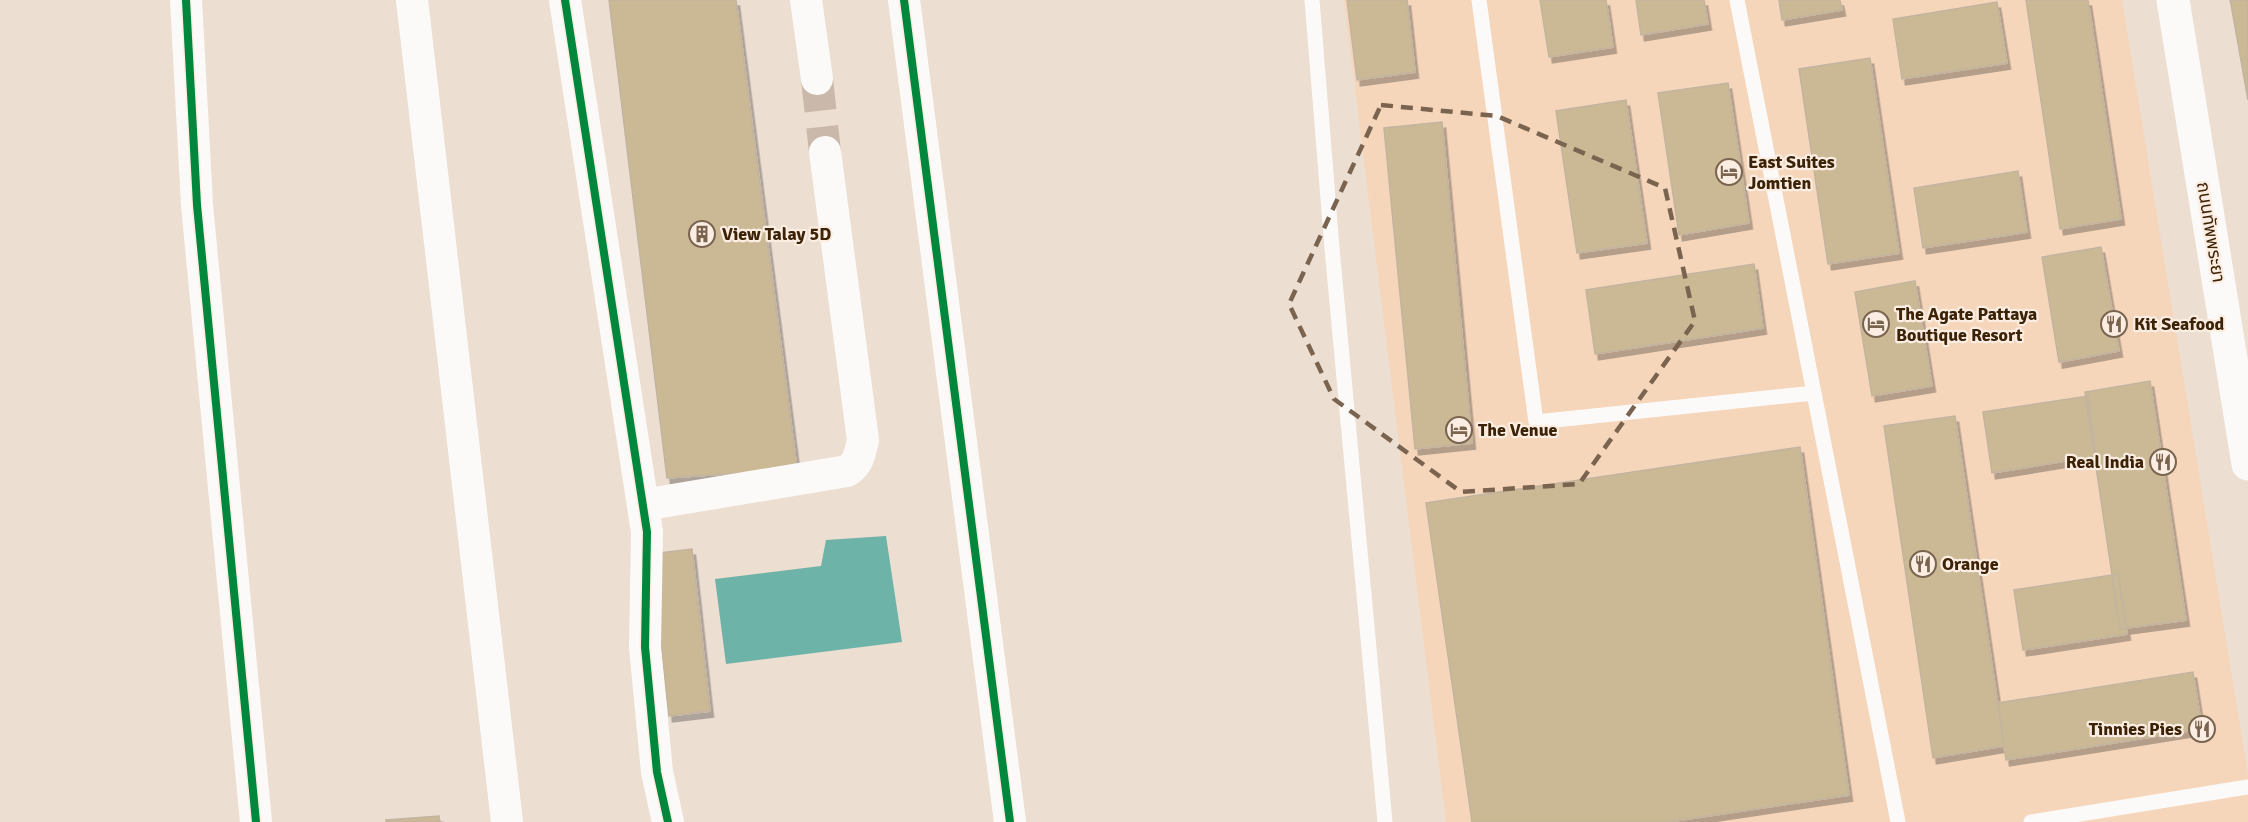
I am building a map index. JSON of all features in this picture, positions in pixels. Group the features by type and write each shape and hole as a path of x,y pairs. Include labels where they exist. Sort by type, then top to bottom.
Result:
{"street":[{"path":"186,0 197,205 256,822"},
{"path":"412,0 507,822"},
{"path":"565,0 647,532 645,647 657,772 668,822"},
{"path":"806,0 817,79"},
{"path":"904,0 1010,822"},
{"name":"ถนนทัพพระยา","path":"2173,0 2248,464"},
{"path":"643,505 847,471 859,458 863,440 825,152"}],"lane":[{"path":"1312,0 1332,248 1385,822"},
{"path":"1479,0 1536,422 1814,393"},
{"path":"1737,0 1898,822"},
{"path":"2031,822 2248,787"}],"highlighted area":[{"path":"1381,105 1497,116 1665,188 1695,321 1579,484 1461,492 1334,399 1289,304"}],"shaded area":[{"path":"1344,0 2122,0 2248,775 2248,822 1446,822"}],"water":[{"path":"886,536 902,642 726,664 715,579 821,566 826,540"}],"building":[{"name":"View Talay 5D","path":"609,0 736,0 797,469 667,478"},
{"path":"1347,0 1407,0 1415,72 1357,80"},
{"path":"1540,0 1606,0 1613,47 1549,57"},
{"path":"1636,0 1704,0 1708,24 1641,35"},
{"path":"1779,0 1840,0 1842,10 1782,20"},
{"path":"2026,0 2088,0 2121,219 2060,229"},
{"path":"2230,0 2248,0 2248,100 2231,4"},
{"path":"1997,2 2007,63 1902,79 1893,19"},
{"path":"1870,58 1899,253 1828,264 1799,69"},
{"path":"1728,83 1749,223 1679,235 1658,93"},
{"path":"1626,100 1647,243 1577,253 1556,111"},
{"path":"1442,122 1472,443 1415,449 1384,128"},
{"path":"2018,171 2027,232 1923,248 1914,188"},
{"path":"2101,247 2119,351 2059,362 2042,257"},
{"path":"1754,264 1763,328 1595,354 1586,290"},
{"path":"1915,281 1932,386 1872,396 1855,292"},
{"path":"2150,381 2186,620 2120,629 2085,392"},
{"path":"2088,396 2096,456 1992,473 1983,412"},
{"path":"1955,416 2004,746 1933,758 1884,426"},
{"path":"1800,447 1849,795 1668,822 1472,822 1426,503"},
{"path":"692,549 710,711 669,716 651,554"},
{"path":"2118,574 2127,634 2023,650 2014,590"},
{"path":"2193,672 2202,729 2006,760 1998,703"},
{"path":"439,816 440,822 386,822 386,820"}],"tunnel":[{"path":"817,79 825,152"}],"cycle path":[{"path":"186,0 197,205 256,822"},
{"path":"565,0 647,532 645,647 657,772 668,822"},
{"path":"904,0 1010,822"}],"place":[{"name":"East Suites Jomtien","path":"1729,172"},
{"name":"View Talay 5D","path":"702,234"},
{"name":"The Agate Pattaya Boutique Resort","path":"1876,324"},
{"name":"Kit Seafood","path":"2114,324"},
{"name":"The Venue","path":"1459,430"},
{"name":"Real India","path":"2163,462"},
{"name":"Orange","path":"1923,564"},
{"name":"Tinnies Pies","path":"2202,729"}]}
